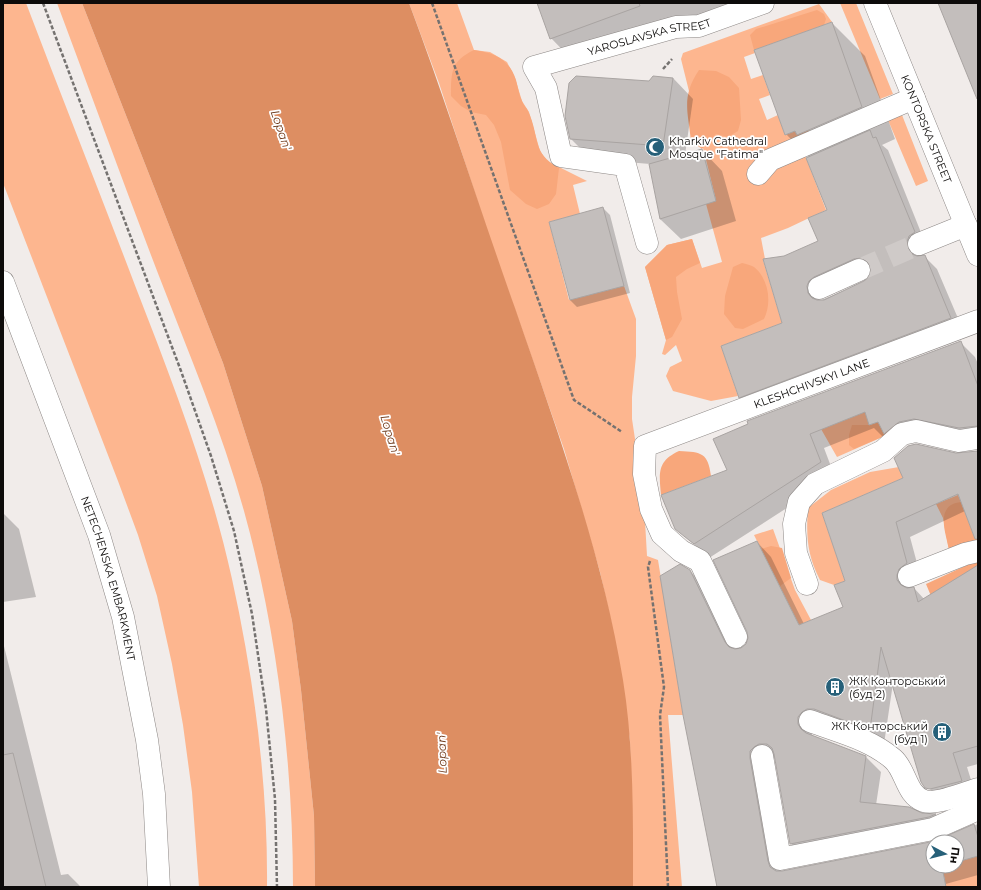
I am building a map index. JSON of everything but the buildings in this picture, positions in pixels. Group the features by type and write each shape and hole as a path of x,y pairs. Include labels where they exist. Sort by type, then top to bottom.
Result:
{"street":[{"name":"YAROSLAVSKA STREET","path":"647,243 625,165 561,156 546,88 534,67 676,28 699,26 763,3"},
{"name":"KONTORSKA STREET","path":"875,3 978,255"},
{"path":"758,174 770,160 776,157 914,98"},
{"path":"919,244 966,225"},
{"path":"819,288 859,270"},
{"name":"NETECHENSKA EMBARKMENT","path":"3,282 99,535 123,617 147,740 154,794 159,887"},
{"name":"KLESHCHIVSKYI LANE","path":"645,446 978,321"},
{"path":"807,584 796,553 794,524 799,502 815,484 883,451 902,434 916,431 959,441 978,438"},
{"path":"645,446 644,474 651,509 662,534 681,551 700,561 736,637"},
{"path":"910,576 965,554 978,551"},
{"path":"810,721 874,744 895,761 914,794 924,801 938,801 978,789"},
{"path":"762,756 780,859 933,829 978,809"}],"path":[{"path":"43,3 181,371 211,456 234,531 252,614 266,709 275,799 277,887"},
{"path":"432,3 574,400 645,446"},
{"path":"662,534 653,550 648,567 664,687 660,715 668,887"}],"shaded area":[{"path":"3,3 26,3 164,359 202,468 232,579 253,693 265,809 267,887 199,887 192,792 183,725 172,664 157,596 138,535 118,481 3,183"},
{"path":"57,3 82,3 223,363 262,486 292,621 301,690 314,816 315,887 293,887 290,793 281,698 266,603 256,556 244,511 215,422"},
{"path":"409,3 457,3 474,50 490,52 507,62 515,78 522,101 529,112 540,151 547,161 587,181 573,185 580,214 549,222 569,300 624,286 636,319 636,356 632,397 632,419 635,439 635,470 645,521 647,556 658,560 683,715 668,715 682,887 633,887 630,740 611,621 600,572 564,449 490,239 439,83"},
{"path":"840,3 856,3 893,94 880,99"},
{"path":"819,4 832,22 754,50 755,53 744,57 751,79 763,75 770,95 759,99 767,120 778,115 785,135 806,127 814,137 805,155 826,210 788,228 761,238 765,259 763,260 782,323 721,346 738,396 711,401 673,391 666,376 670,367 682,361 676,345 665,355 662,354 666,340 645,267 667,245 692,239 702,268 722,262 706,204 716,200 681,59 683,53"},
{"path":"817,10 824,14 826,19 824,25 754,50 750,35 756,29"},
{"path":"474,50 495,55 505,62 513,73 523,104 532,120 540,150 550,162 559,168 556,194 549,204 537,209 526,204 510,190 501,142 494,125 486,115 471,112 461,106 451,96 451,80 454,68 461,58"},
{"path":"699,70 716,71 729,77 739,88 741,120 738,131 728,137 716,134 702,149 691,141 687,112 690,88"},
{"path":"902,115 928,181 916,186 888,120"},
{"path":"692,239 700,263 687,269 676,277 682,319 672,337 666,340 645,267 667,245"},
{"path":"742,263 753,266 759,272 768,292 768,306 764,319 743,329 735,328 724,314 725,296 733,267"},
{"path":"865,412 870,425 886,419 905,427 837,457 821,429"},
{"path":"886,419 895,422 896,431 854,449 849,445 849,435 852,425 870,425"},
{"path":"679,451 698,453 706,458 711,476 661,495 661,468 667,459"},
{"path":"899,467 903,478 822,513 845,581 834,585 820,580 812,562 808,545 808,508 831,490 870,472"},
{"path":"958,495 975,537 949,550 943,518 936,504"},
{"path":"961,502 974,537 978,537 978,547 949,550 944,528 945,514 947,508 953,504"},
{"path":"773,529 795,590 811,620 799,625 754,535"},
{"path":"771,546 782,548 791,578 780,586 761,549"},
{"path":"978,560 978,565 936,608 926,584"},
{"path":"978,856 978,887 946,887 944,874 965,874 965,860"}],"water":[{"name":"Lopan'","path":"82,3 409,3 450,117 547,400 591,538 603,585 614,632 627,706 632,783 633,887 315,887 314,816 301,690 292,621 262,486 223,363"}],"tunnel":[{"path":"859,270 919,244"}],"place":[{"name":"Kharkiv Cathedral Mosque \"Fatima\"","path":"655,147"},
{"name":"ЖК Конторський (буд 2)","path":"835,687"},
{"name":"ЖК Конторський (буд 1)","path":"942,732"}]}
